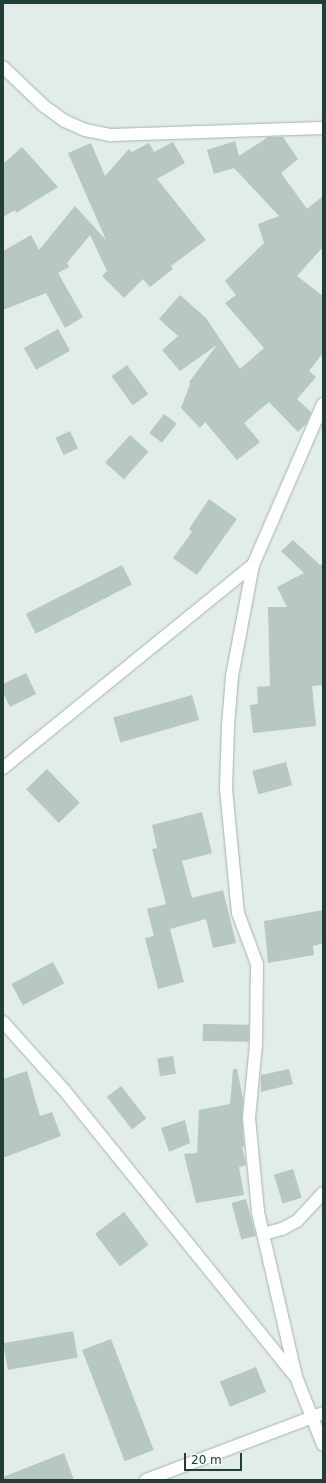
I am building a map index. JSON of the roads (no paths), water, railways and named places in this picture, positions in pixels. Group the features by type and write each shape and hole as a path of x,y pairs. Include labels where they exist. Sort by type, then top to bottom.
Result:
{"street":[{"path":"3,67 44,106 65,121 91,131 110,135 323,128"},
{"path":"296,1377 263,1234 249,1118 256,1044 257,964 238,913 226,789 228,726 232,676 253,565 323,404"},
{"path":"3,768 253,565"},
{"path":"3,1022 64,1090 296,1377 318,1415 323,1445"},
{"path":"263,1234 282,1229 297,1220 323,1193"},
{"path":"146,1480 318,1415"}]}
